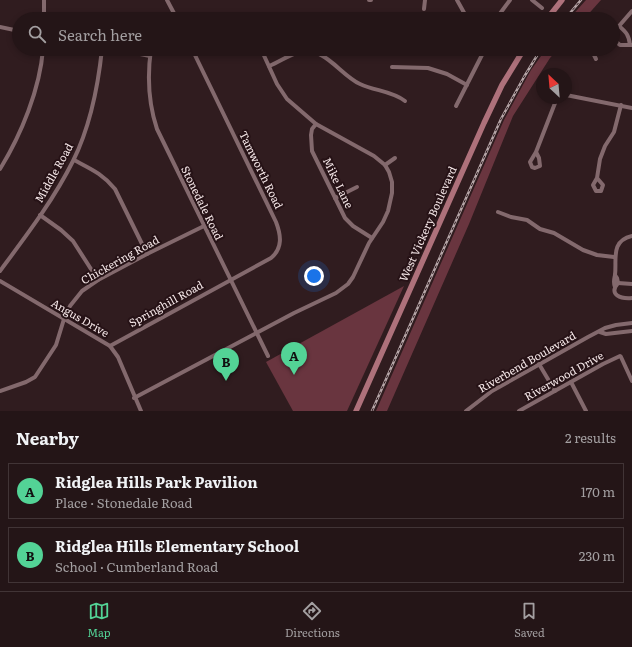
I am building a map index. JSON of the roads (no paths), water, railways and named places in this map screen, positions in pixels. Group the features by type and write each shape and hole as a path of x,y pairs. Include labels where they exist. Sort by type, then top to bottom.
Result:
{"main road":[{"path":"553,12 562,0"},
{"name":"West Vickery Boulevard","path":"356,411 484,123 502,85 520,56"}],"street":[{"path":"44,0 44,12"},
{"path":"167,0 173,12"},
{"path":"424,9 425,0"},
{"path":"458,0 464,12"},
{"path":"501,12 510,0"},
{"path":"532,0 542,8"},
{"path":"620,25 632,11"},
{"path":"0,27 12,30"},
{"path":"620,27 627,33 631,45 620,45"},
{"path":"0,169 17,139 26,116 42,56"},
{"name":"Middle Road","path":"0,271 53,197 74,160 93,104 101,56"},
{"name":"Stonedale Road","path":"150,56 148,84 157,129 268,356"},
{"name":"Tamworth Road","path":"195,56 276,222 280,236 279,247 275,255 230,280"},
{"path":"134,398 294,313 336,293 348,284 372,238 383,222 391,202 392,182 385,165 374,156 316,124 287,99 277,84 264,56"},
{"path":"269,66 290,56"},
{"path":"323,56 357,83 398,95 406,101"},
{"path":"456,106 482,56"},
{"path":"392,67 428,68 447,74 467,85"},
{"path":"572,96 632,108"},
{"path":"536,152 555,104"},
{"path":"597,178 600,159 605,146 614,132 621,105"},
{"name":"Mike Lane","path":"316,124 312,129 311,135 312,151 335,198 347,222 372,238"},
{"path":"385,165 395,158"},
{"path":"74,160 97,172 108,180 115,189 147,254"},
{"path":"335,198 357,187"},
{"path":"498,212 527,220 540,229 554,233 583,250 597,255 614,257"},
{"path":"40,215 61,230 73,241 98,280"},
{"name":"Chickering Road","path":"0,391 26,382 35,377 56,345 64,319 70,306 79,294 98,280 204,226"},
{"path":"632,236 628,237 617,246 614,257 615,276 613,280 616,296 621,298 632,298"},
{"path":"615,276 618,283"},
{"name":"Springhill Road","path":"110,346 230,280"},
{"name":"Angus Drive","path":"0,281 110,346 118,357 140,411"},
{"path":"618,283 632,284"},
{"path":"615,287 618,283"},
{"name":"Riverbend Boulevard","path":"466,411 492,391 605,328 632,323"},
{"name":"Riverbend Boulevard","path":"600,332 606,334 632,331"},
{"name":"Riverwood Drive","path":"518,411 527,409 554,391 618,357 622,357 632,381"},
{"path":"539,364 554,391"},
{"path":"571,382 586,411"}],"railway":[{"path":"571,12 581,0"},
{"path":"372,411 501,119 537,56"}],"place":[{"name":"Ridglea Hills Park Pavilion","path":"294,375"},
{"name":"Ridglea Hills Elementary School","path":"226,381"}]}
